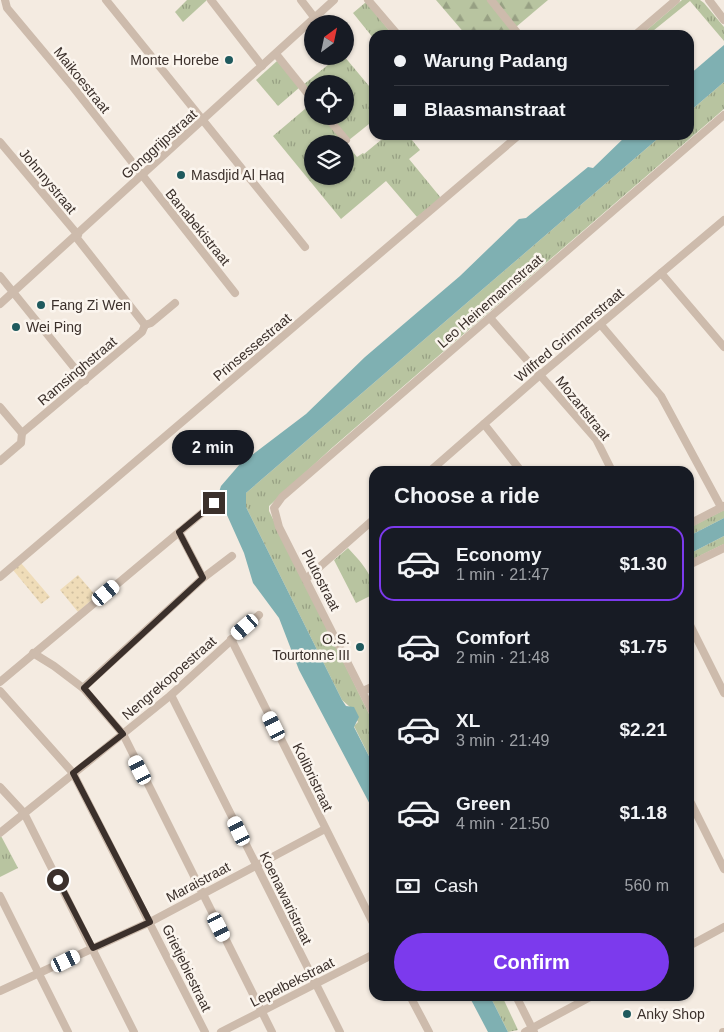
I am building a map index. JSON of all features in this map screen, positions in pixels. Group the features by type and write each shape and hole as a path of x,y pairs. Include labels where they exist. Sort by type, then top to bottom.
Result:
{"street":[{"name":"Maikoestraat","path":"5,0 7,8 73,87 142,176"},
{"path":"106,0 305,247"},
{"path":"211,0 262,66"},
{"path":"302,0 313,15"},
{"name":"Gonggrijpstraat","path":"316,15 334,0"},
{"path":"368,0 394,30"},
{"path":"491,0 515,30"},
{"path":"641,30 676,0"},
{"path":"709,0 724,20"},
{"name":"Gonggrijpstraat","path":"0,304 77,236 304,27"},
{"path":"276,54 304,89"},
{"name":"Leo Heinemannstraat","path":"274,508 282,497 724,115"},
{"path":"334,125 342,135"},
{"name":"Prinsessestraat","path":"0,577 513,140"},
{"name":"Johnnystraat","path":"0,142 77,236 145,325"},
{"name":"Banabekistraat","path":"142,176 236,293"},
{"name":"Wilfred Grimmerstraat","path":"436,466 540,375 724,220"},
{"path":"661,273 724,347"},
{"path":"0,276 85,381"},
{"name":"Ramsinghstraat","path":"0,460 21,444 22,433 142,332 145,325 151,323 175,303"},
{"name":"Mozartstraat","path":"490,318 596,439 610,466"},
{"path":"601,325 661,396 723,507 694,522"},
{"path":"0,407 22,433"},
{"path":"484,424 517,466"},
{"path":"0,682 214,503"},
{"name":"Plutostraat","path":"274,508 279,527 369,705"},
{"path":"306,578 369,523"},
{"path":"179,532 203,578"},
{"path":"694,563 724,548"},
{"path":"84,688 203,578 232,556"},
{"name":"Nengrekopoestraat","path":"0,833 171,694 259,615"},
{"path":"694,633 724,693"},
{"name":"Kolibristraat","path":"231,640 369,916"},
{"path":"33,654 54,666 84,688 123,734 272,1032"},
{"path":"362,691 369,688"},
{"name":"Grietjebiestraat","path":"0,691 73,773 204,1032"},
{"name":"Koenawaristraat","path":"171,694 340,1032"},
{"path":"0,787 24,813 134,1032"},
{"path":"694,809 724,869"},
{"name":"Maraistraat","path":"0,991 150,922 325,829"},
{"path":"0,896 68,1032"},
{"path":"694,943 724,927"},
{"name":"Lepelbekstraat","path":"222,1032 369,957"},
{"path":"413,1001 429,1032"},
{"path":"518,1001 530,1031 583,1001"}],"green space":[{"path":"187,0 207,0 183,22 175,12"},
{"path":"436,0 488,0 512,30 462,30"},
{"path":"494,0 548,0 516,27"},
{"path":"682,0 700,0 724,27 724,41 690,1 654,30 647,30"},
{"path":"366,2 389,30 369,30 369,33 353,13"},
{"path":"277,61 300,87 278,106 256,80"},
{"path":"328,65 352,65 369,86 369,124 354,136 345,135 336,125 354,125 354,75 315,75"},
{"path":"724,82 724,109 694,135 694,108"},
{"path":"304,110 304,125 331,125 339,135 304,135 304,174 273,136"},
{"path":"381,140 412,140 420,150 409,159 441,198 417,217 386,181 341,219 313,185 354,185 354,153 357,157 364,154"},
{"path":"656,140 688,140 333,447 269,506 269,511 369,714 369,756 354,726 358,722 350,707 342,700 246,507 246,493"},
{"path":"724,510 724,518 694,533 694,525"},
{"path":"724,536 724,544 694,559 694,551"},
{"path":"348,548 369,575 369,596 356,603 334,560"},
{"path":"0,834 18,868 0,877"},
{"path":"492,1001 504,1001 518,1030 508,1032"}],"sand":[{"path":"21,563 50,597 41,604 13,570"},
{"path":"78,575 96,596 78,612 60,590"}],"water":[{"path":"724,45 724,82 694,108 694,71"},
{"path":"622,140 656,140 246,493 246,507 342,700 346,706 354,707 359,717 354,727 369,756 369,803 299,670 279,618 253,583 244,553 218,495 221,486 240,464 306,414 365,357 460,276 519,219 526,218 588,167 593,168"},
{"path":"724,518 724,536 694,551 694,533"},
{"path":"472,1001 492,1001 508,1032 488,1032"}],"place":[{"name":"Monte Horebe","path":"229,60"},
{"name":"Masdjid Al Haq","path":"181,175"},
{"name":"Fang Zi Wen","path":"41,305"},
{"name":"Wei Ping","path":"16,327"},
{"name":"O.S. Tourtonne III","path":"360,647"},
{"name":"Anky Shop","path":"627,1014"}],"route":[{"path":"58,880 93,948 150,922 73,773 123,734 84,688 203,578 179,532 214,503"}]}
